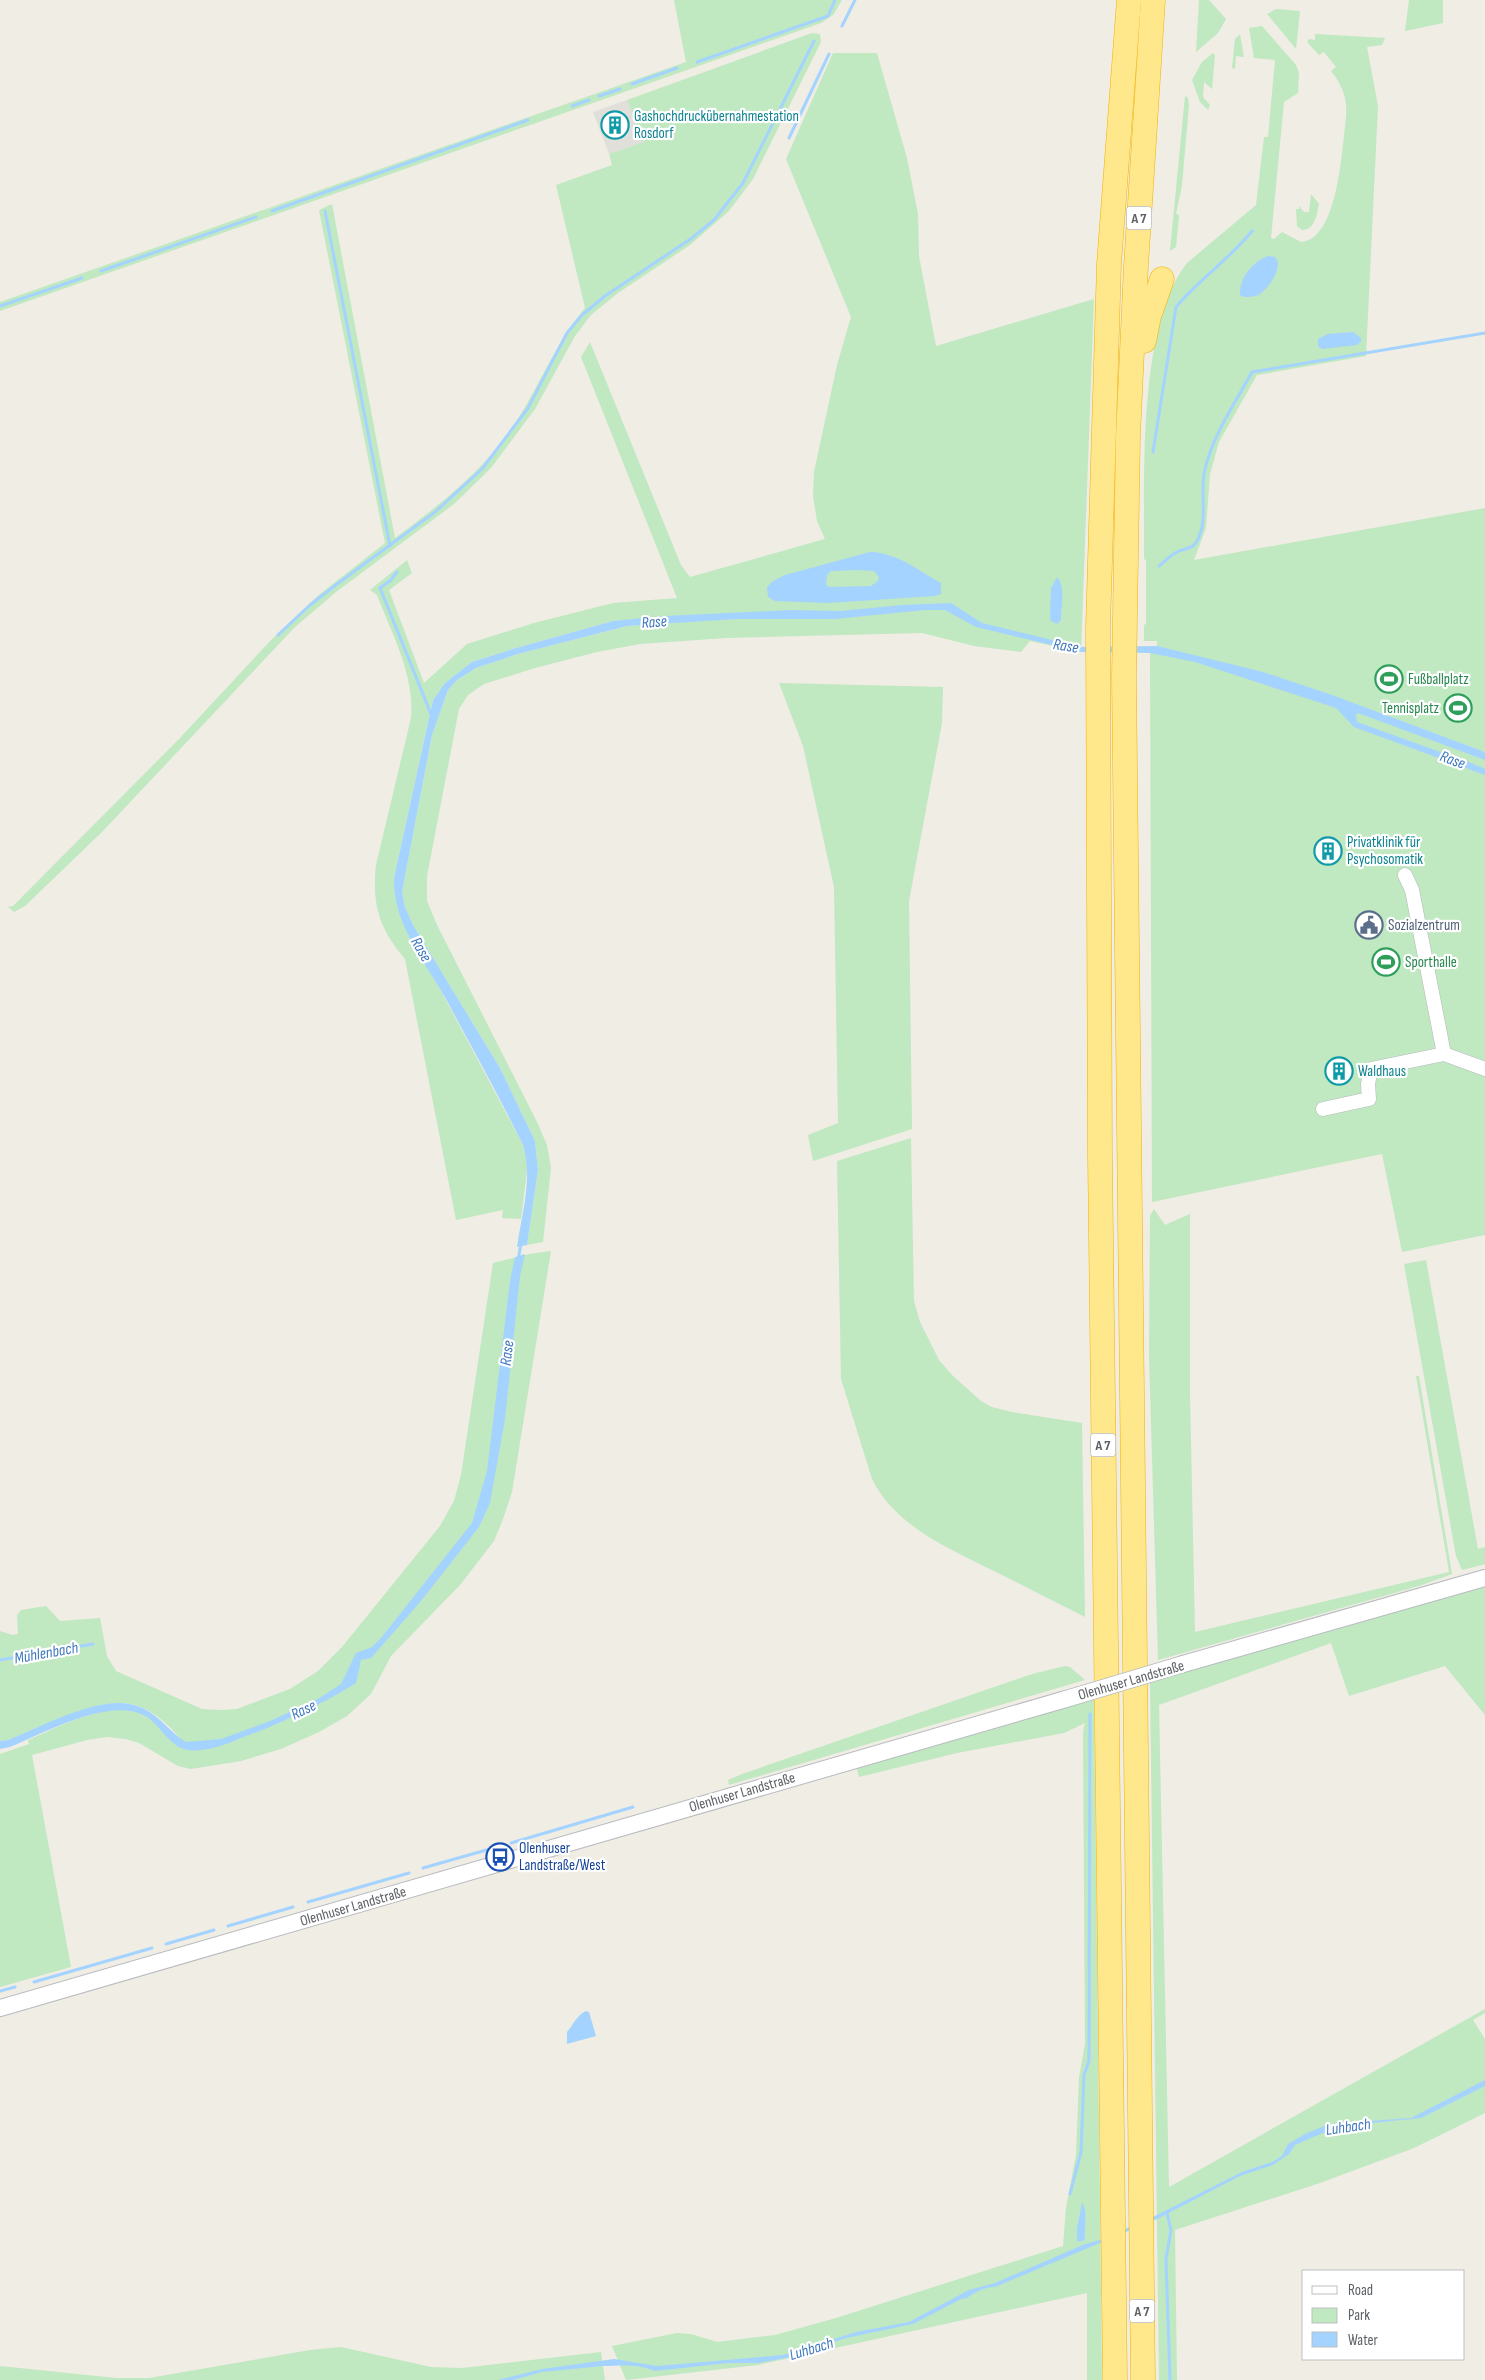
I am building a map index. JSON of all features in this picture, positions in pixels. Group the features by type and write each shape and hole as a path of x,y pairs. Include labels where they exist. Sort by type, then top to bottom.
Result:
{"highway":[{"name":"A 7","path":"1115,2380 1100,1156 1098,628 1109,264 1129,0"},
{"name":"A 7","path":"1143,2380 1124,624 1128,436 1153,0"},
{"path":"1128,436 1149,316 1162,279"}],"street":[{"path":"1405,875 1412,890 1444,1054"},
{"path":"1323,1109 1369,1099 1368,1084 1371,1069 1444,1054 1485,1069"},
{"name":"Olenhuser Landstraße","path":"0,2008 1485,1578"}],"shaded area":[{"path":"627,100 645,142 609,154 593,112"}],"green space":[{"path":"674,0 842,0 833,15 821,23 0,311 0,302 686,62"},
{"path":"1199,0 1209,0 1226,19 1218,33 1196,52"},
{"path":"1409,0 1443,0 1443,23 1405,31"},
{"path":"1276,9 1300,11 1296,49 1267,14"},
{"path":"1262,26 1296,65 1299,73 1298,93 1284,102 1271,238 1274,239 1282,232 1301,242 1312,238 1322,228 1329,214 1338,180 1346,113 1343,91 1331,71 1336,67 1324,52 1319,55 1307,42 1309,39 1315,40 1315,34 1385,38 1382,45 1367,47 1378,106 1366,356 1257,375 1219,442 1210,474 1206,528 1194,560 1485,508 1485,1235 1402,1252 1382,1154 1152,1202 1150,653 1157,646 1157,641 1144,641 1144,625 1146,624 1146,560 1144,559 1144,488 1147,405 1159,325 1171,291 1187,263 1256,205 1264,137 1268,137 1275,60 1254,58 1249,28"},
{"path":"812,33 820,34 821,42 753,179 729,211 690,245 618,293 591,315 575,336 535,409 491,468 454,504 336,592 295,627 102,832 25,906 14,912 8,907 13,906 179,739 272,639 320,594 385,543 319,210 332,204 395,538 462,484 506,437 566,334 585,308 556,185 612,165 609,154 644,142 627,100"},
{"path":"1240,34 1244,57 1236,56 1235,69 1232,68 1235,39"},
{"path":"833,53 877,53 907,158 918,214 919,256 936,346 1094,299 1081,652 1030,641 1021,652 974,646 922,633 726,638 640,644 597,652 535,668 484,684 468,695 459,709 427,876 427,901 437,925 547,1145 551,1168 543,1242 527,1245 538,1170 535,1141 500,1068 413,925 405,907 402,892 432,735 448,690 457,680 476,668 518,654 627,626 665,623 665,617 613,621 472,662 445,683 433,700 394,878 408,935 440,989 523,1145 528,1163 521,1219 502,1218 503,1210 456,1220 405,959 383,926 375,892 376,865 411,718 411,702 406,671 401,655 377,595 370,590 407,560 412,573 389,590 424,683 467,644 534,623 613,603 677,598 581,357 590,342 681,565 690,577 825,539 817,521 813,496 814,472 837,365 851,317 786,159"},
{"path":"1213,53 1215,55 1212,89 1204,82 1203,97 1210,105 1208,110 1200,102 1192,80 1202,62"},
{"path":"1185,96 1188,98 1189,105 1182,185 1176,214 1179,215 1176,247 1170,251"},
{"path":"1311,194 1319,204 1315,221 1310,227 1302,230 1297,226 1296,209 1299,209 1299,206 1304,212 1309,212"},
{"path":"779,683 943,687 942,723 909,901 912,1129 813,1161 808,1135 838,1123 834,887 803,746"},
{"path":"911,1138 914,1301 920,1322 939,1360 953,1376 981,1401 992,1407 1082,1423 1085,1617 961,1555 926,1535 895,1511 882,1496 872,1479 841,1379 837,1161"},
{"path":"1154,1209 1165,1225 1190,1214 1190,1393 1195,1632 1449,1572 1416,1376 1419,1376 1452,1574 1419,1586 1158,1660 1149,1355 1150,1216"},
{"path":"551,1251 512,1492 494,1541 460,1585 391,1656 371,1694 347,1716 319,1732 281,1749 241,1761 191,1769 178,1766 139,1743 126,1739 107,1737 87,1740 32,1755 71,1967 0,1987 0,1754 29,1744 28,1740 83,1717 113,1710 127,1709 140,1712 152,1720 168,1738 180,1738 154,1714 141,1707 116,1703 86,1709 8,1740 0,1741 0,1631 12,1635 18,1634 17,1615 21,1610 46,1606 60,1621 100,1618 107,1656 116,1671 202,1709 237,1709 290,1689 318,1671 342,1647 440,1526 454,1501 461,1475 493,1263 529,1254"},
{"path":"1426,1260 1478,1549 1485,1547 1485,1564 1462,1570 1456,1556 1404,1264"},
{"path":"1485,1583 1485,1715 1445,1666 1349,1696 1331,1643 1159,1705 1169,2187 1485,2009 1485,2013 1473,2020 1485,2039 1485,2113 1414,2148 1320,2183 1175,2230 1177,2380 1159,2380 1150,1683"},
{"path":"1065,1666 1070,1667 1085,1680 729,1785 728,1780 742,1774 1032,1674"},
{"path":"1094,1698 1102,2380 1087,2380 1087,2293 758,2365 626,2380 612,2346 677,2333 691,2334 717,2342 775,2335 836,2318 1063,2246 1066,2208 1076,2155 1079,2078 1085,2043 1083,1732 1085,1723 1064,1733 957,1753 859,1777 856,1766"},
{"path":"341,2347 431,2367 462,2368 601,2352 605,2380 0,2380 0,2366 116,2378 149,2378 310,2350"}],"water":[{"path":"1268,256 1275,257 1278,266 1271,282 1258,295 1244,297 1240,295 1244,276 1252,266"},
{"path":"1353,332 1361,338 1357,345 1322,349 1318,346 1318,339 1328,334"},
{"path":"870,552 880,553 890,555 907,563 941,583 941,594 935,596 828,603 775,601 768,597 767,587 773,581 785,575","holes":["831,571 874,571 879,577 878,581 871,586 829,587 826,584 827,575"]},
{"path":"1057,577 1060,581 1062,598 1061,620 1057,624 1051,621 1050,617 1051,588"},
{"path":"951,603 982,623 1081,647 1157,646 1263,672 1332,695 1482,751 1485,753 1485,760 1358,713 1356,715 1357,722 1471,763 1485,769 1485,775 1354,727 1336,708 1195,662 1150,653 1081,652 976,627 945,610 925,610 835,619 736,619 627,626 518,654 476,668 457,680 448,690 432,735 402,892 405,907 413,925 500,1068 535,1141 538,1170 527,1245 517,1247 527,1183 526,1157 523,1145 446,999 411,941 404,926 395,895 394,878 433,700 445,683 472,662 613,621 665,616 791,610 840,611 902,605"},
{"path":"525,1254 520,1276 505,1419 490,1503 479,1527 421,1601 371,1658 361,1660 356,1683 320,1704 283,1721 206,1750 181,1748 170,1741 147,1717 132,1711 115,1710 78,1719 10,1747 0,1749 0,1741 8,1740 73,1713 91,1707 125,1703 147,1710 186,1742 221,1739 270,1721 318,1699 341,1684 356,1653 372,1647 381,1638 472,1523 487,1471 510,1281 515,1257"},
{"path":"586,2011 589,2012 596,2036 567,2044 567,2032 578,2017"},
{"name":"Luhbach","path":"1485,2080 1485,2086 1421,2118 1342,2126 1313,2137 1295,2145 1289,2154 1273,2165 1240,2176 1157,2219 995,2287 980,2290 913,2324 846,2338 786,2358 758,2363 728,2363 655,2371 635,2366 603,2366 542,2372 513,2380 498,2380 542,2369 614,2359 657,2366 783,2355 856,2332 909,2322 969,2290 995,2283 1085,2244 1100,2240 1157,2215 1242,2172 1272,2162 1282,2156 1288,2144 1305,2134 1327,2125 1411,2118"},
{"path":"1082,2203 1085,2215 1085,2240 1077,2242 1077,2228"}],"waterway":[{"path":"697,62 828,16 835,0"},
{"path":"842,26 855,0"},
{"path":"278,635 310,605 435,512 482,469 528,408 567,333 582,315 605,296 692,238 714,220 743,183 814,41"},
{"path":"789,138 829,54"},
{"path":"632,84 677,68"},
{"path":"599,96 620,89"},
{"path":"572,106 589,100"},
{"path":"272,211 528,120"},
{"path":"325,211 390,546"},
{"path":"101,271 256,217"},
{"path":"1153,452 1176,307 1252,231"},
{"path":"0,306 82,278"},
{"path":"1159,566 1175,553 1195,544 1201,533 1203,478 1209,456 1225,419 1252,372 1485,333"},
{"path":"397,572 391,580 380,588 431,714"},
{"name":"Rase","path":"518,1260 521,1244"},
{"name":"Mühlenbach","path":"0,1660 93,1644"},
{"path":"1070,2194 1081,2152 1084,2075 1089,2061 1090,1714"},
{"path":"511,1843 633,1807"},
{"path":"423,1868 497,1847"},
{"path":"308,1902 409,1873"},
{"path":"228,1926 293,1907"},
{"path":"166,1944 214,1930"},
{"path":"34,1982 152,1948"},
{"path":"0,1991 15,1987"},
{"path":"1167,2213 1171,2230 1166,2259 1170,2380"}],"place":[{"name":"Gashochdruckübernahmestation Rosdorf","path":"615,125"},
{"name":"Fußballplatz","path":"1389,679"},
{"name":"Tennisplatz","path":"1458,708"},
{"name":"Privatklinik für Psychosomatik","path":"1328,851"},
{"name":"Sozialzentrum","path":"1369,925"},
{"name":"Sporthalle","path":"1386,962"},
{"name":"Waldhaus","path":"1339,1071"},
{"name":"Olenhuser Landstraße/West","path":"500,1857"}]}
